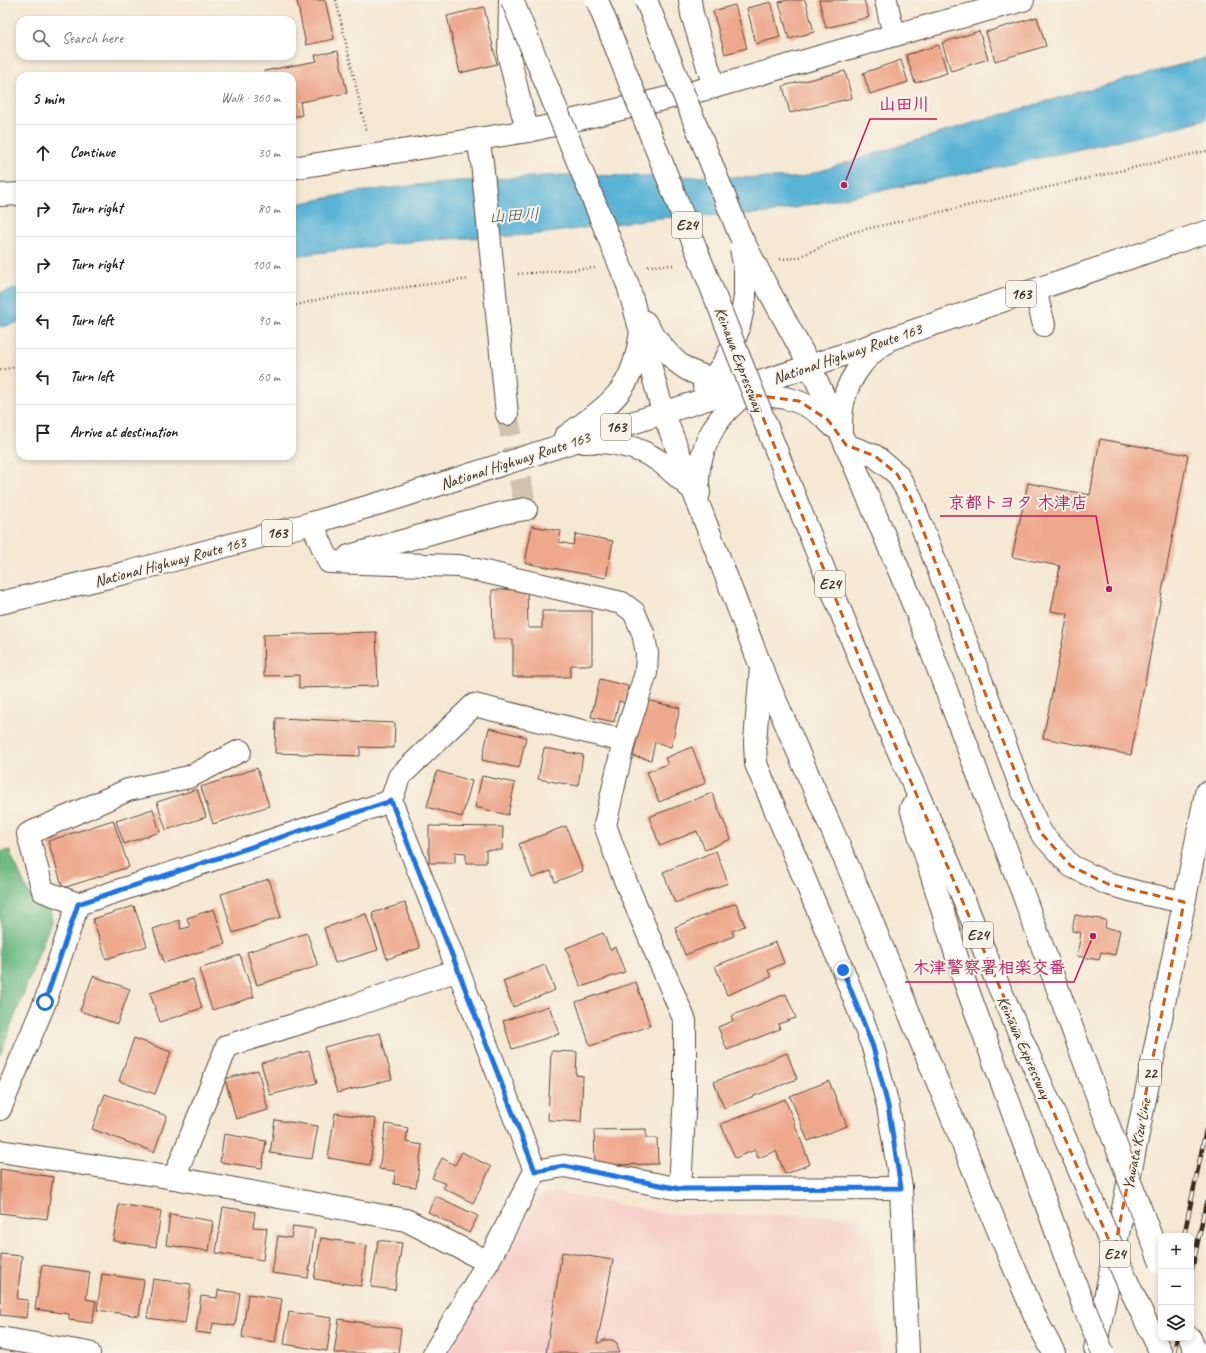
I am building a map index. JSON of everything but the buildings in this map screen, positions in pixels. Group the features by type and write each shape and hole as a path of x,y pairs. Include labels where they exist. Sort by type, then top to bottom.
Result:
{"main road":[{"path":"511,0 509,56 528,131"},
{"path":"511,0 631,295 654,338 667,354 682,366 700,376 712,388 743,395 784,397 799,401 815,410 828,420 843,440 875,456 897,474 910,496 1020,785 1041,833 1071,866 1108,884 1184,902"},
{"name":"Keinawa Expressway","path":"597,0 883,717 950,865 996,980 1130,1288 1161,1353"},
{"path":"646,0 739,233 810,366 917,613 1158,1255"},
{"path":"690,0 692,14 714,87"},
{"path":"886,0 895,35"},
{"path":"296,167 528,131 714,87 1023,0"},
{"path":"478,140 482,162 507,414"},
{"path":"0,195 16,194"},
{"name":"National Highway Route 163","path":"763,381 1206,232"},
{"path":"712,388 719,370 730,351 740,322 745,297 745,270 739,233"},
{"path":"1035,290 1044,325"},
{"path":"631,295 663,412 761,667 867,910 998,1230 1039,1325 1054,1353"},
{"path":"559,446 611,403 623,389 638,356 641,332"},
{"path":"843,440 842,409 846,390 854,374 866,359 880,347 898,336"},
{"path":"712,388 724,381 763,381"},
{"path":"702,514 698,487 699,467 711,430 724,413 743,395 763,381"},
{"name":"National Highway Route 163","path":"0,603 129,572 312,523 394,499 688,404 712,388"},
{"path":"559,446 607,443 625,446 643,452 659,461 693,490"},
{"path":"329,562 502,513 526,509"},
{"path":"312,523 329,562"},
{"path":"329,562 459,566 622,603 634,612 642,633 647,653 646,673 624,741 605,825 622,873 685,1021 685,1094 680,1189"},
{"path":"761,667 755,742 756,764 843,970 873,1047 888,1106 901,1188 908,1353"},
{"path":"434,1353 488,1262 535,1171 391,801 399,777 474,705 624,741"},
{"name":"Keinawa Expressway","path":"883,717 963,977 1082,1302 1103,1353"},
{"path":"240,751 189,778 128,790 28,834 44,891 78,904 391,801"},
{"name":"Yawata Kizu Line","path":"1094,1353 1206,793"},
{"path":"0,1109 45,1002 78,904"},
{"path":"174,1178 227,1046 341,1010 458,970"},
{"path":"0,1151 174,1178 406,1220 488,1262"},
{"path":"535,1171 564,1166 680,1189 901,1188"},
{"path":"0,1338 88,1353"},
{"path":"1191,1341 1196,1353"}],"path":[{"path":"336,0 365,123 370,157"},
{"path":"0,370 16,367"}],"highlighted area":[{"path":"754,395 799,401 828,420 846,445 875,456 897,474 910,496 1020,785 1041,833 1071,866 1108,884 1184,902 1114,1252 883,717"}],"shaded area":[{"path":"555,1191 666,1214 860,1216 872,1228 880,1353 449,1353 538,1198"}],"green space":[{"path":"9,850 32,898 49,907 52,919 0,1055 0,852"}],"water":[{"path":"1206,58 1206,119 1157,132 994,168 769,213 659,218 532,235 426,240 296,256 296,204 356,192 445,182 562,175 798,178 956,128 1068,95"},
{"path":"16,289 16,323 0,327 0,293"}],"tunnel":[{"path":"507,414 526,509"}],"railway":[{"path":"1185,1233 1206,1130"},
{"path":"1192,1269 1206,1203"},
{"path":"1159,1353 1162,1341"},
{"path":"1174,1353 1176,1341"}],"place":[{"name":"山田川","path":"844,185"},
{"name":"京都トヨタ 木津店","path":"1109,589"},
{"name":"木津警察署相楽交番","path":"1093,936"}],"route":[{"path":"45,1002 78,904 391,801 535,1171 564,1166 680,1189 901,1188 888,1106 873,1047 843,970"}]}
